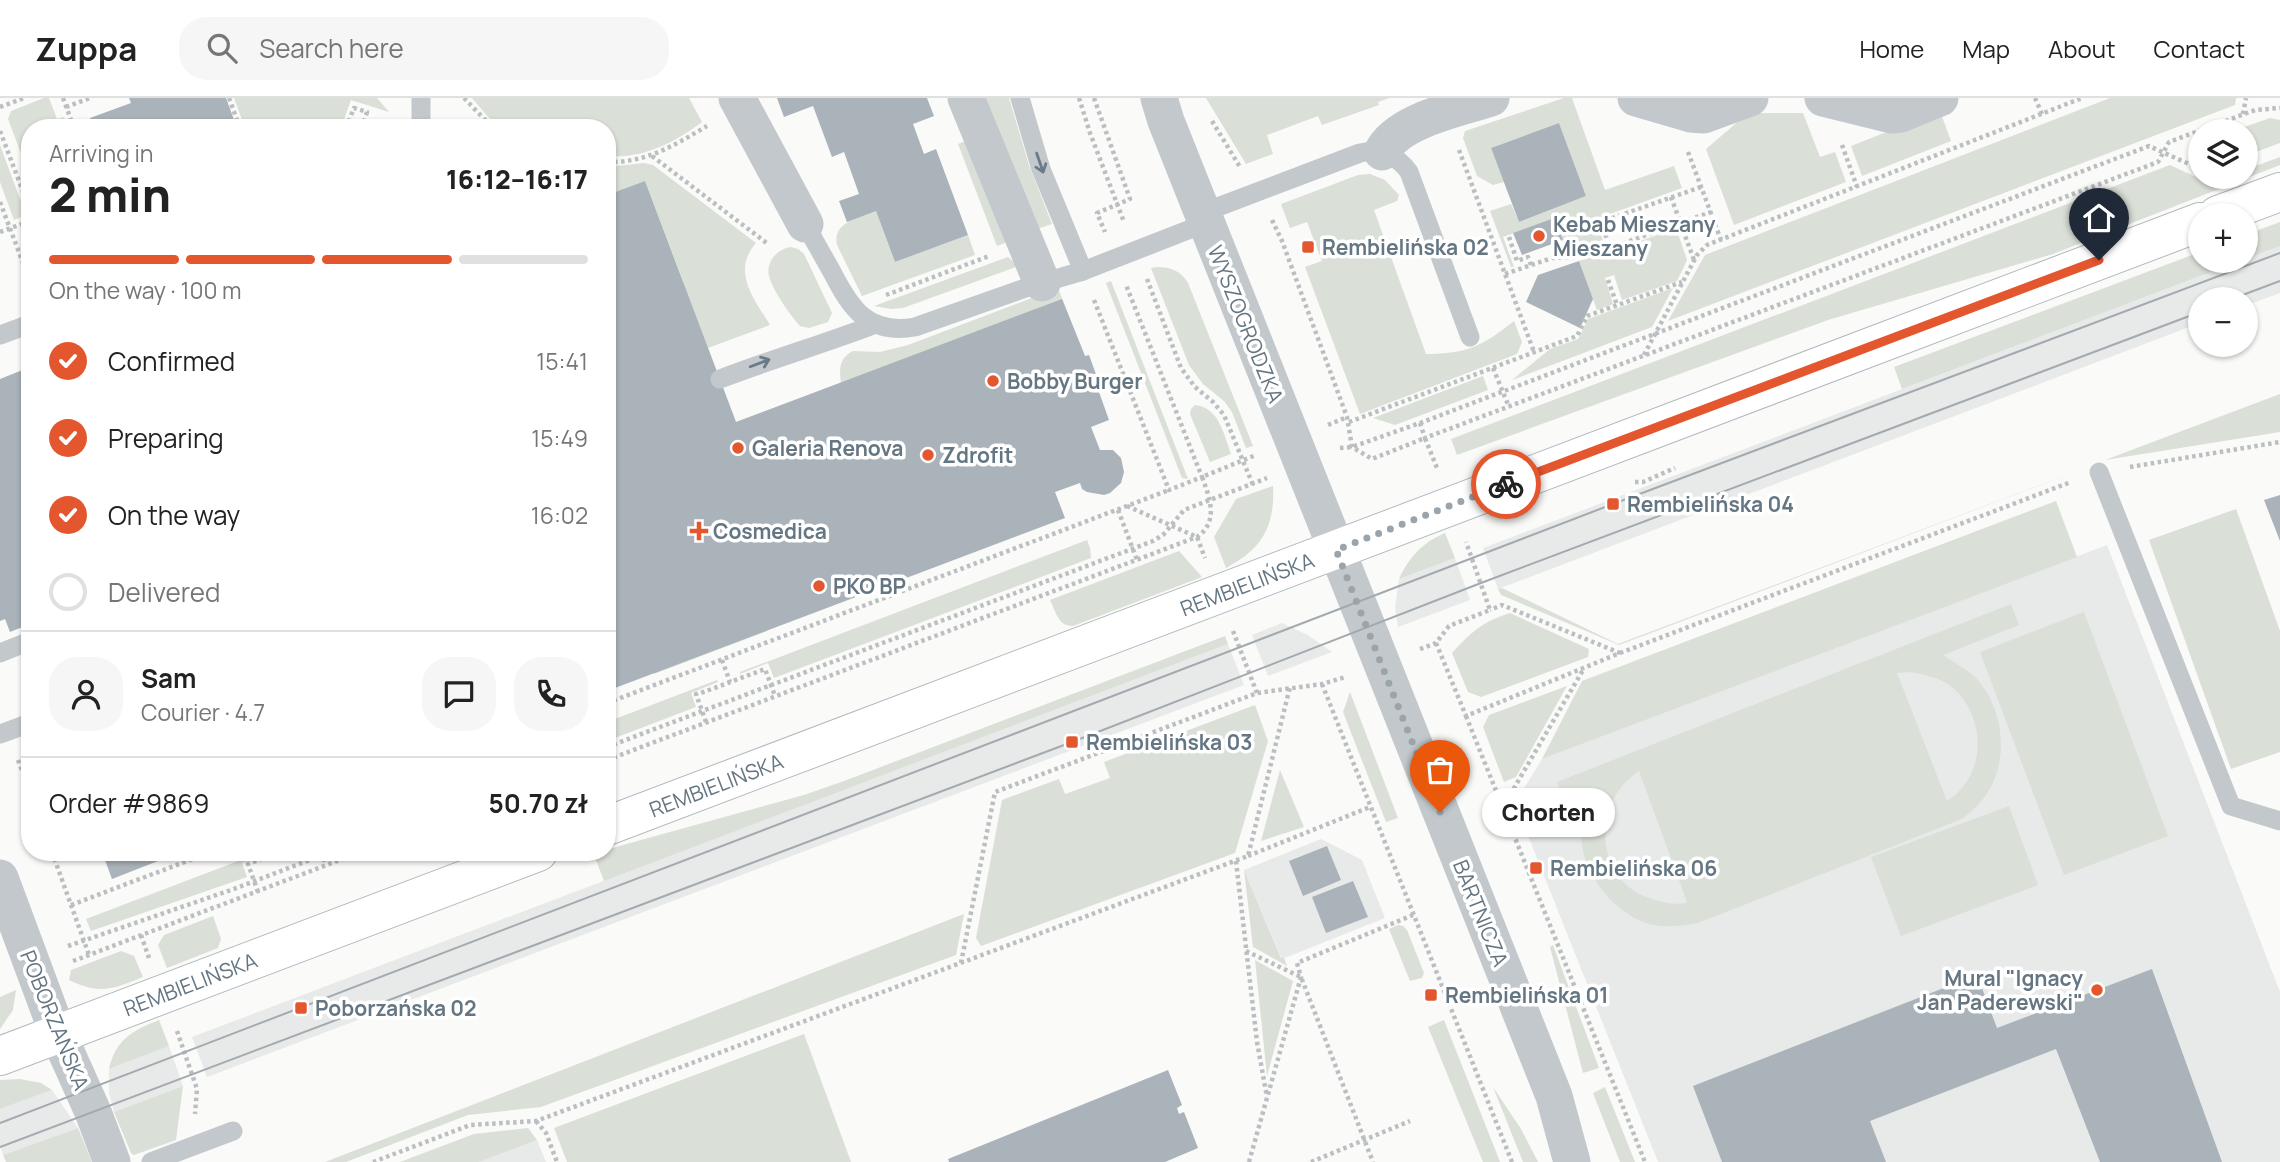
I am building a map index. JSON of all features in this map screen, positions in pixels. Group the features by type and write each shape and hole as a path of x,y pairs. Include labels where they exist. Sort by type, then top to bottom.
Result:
{"street":[{"path":"966,98 1042,282"},
{"name":"WYSZOGRODZKA","path":"1159,98 1336,550"},
{"path":"1382,152 1396,134 1410,126 1491,98"},
{"path":"1636,98 1703,115 1750,98"},
{"path":"1823,98 1892,115 1940,98"},
{"path":"738,102 805,224"},
{"path":"2250,203 2280,192"},
{"name":"REMBIELIŃSKA","path":"616,823 2188,227"},
{"name":"BARTNICZA","path":"1336,550 1554,1096 1572,1162"},
{"name":"REMBIELIŃSKA","path":"0,1056 514,861"},
{"name":"POBORZAŃSKA","path":"0,878 58,1034 112,1162"}],"lane":[{"path":"421,98 421,119"},
{"path":"1020,98 1041,169 1083,271"},
{"path":"805,224 859,315 894,329 915,327 1136,251 1255,193 1360,153 1382,152 1400,162 1409,172 1470,337"},
{"path":"720,379 775,357 802,351 876,324"},
{"path":"0,335 21,327"},
{"path":"2099,472 2231,806 2280,821"},
{"path":"0,653 21,645"},
{"path":"0,734 21,726"},
{"path":"150,1162 233,1131"}],"path":[{"path":"0,107 24,98"},
{"path":"63,98 71,119"},
{"path":"66,107 90,98"},
{"path":"229,98 237,119"},
{"path":"464,98 484,119"},
{"path":"1079,98 1181,368 1195,387 1224,415 1253,485"},
{"path":"2035,98 2042,114"},
{"path":"1643,356 1703,248 2082,98"},
{"path":"2243,115 2246,98"},
{"path":"616,162 652,156 683,141 738,102"},
{"path":"350,119 354,108 367,112 365,119"},
{"path":"1420,423 1425,438 2158,162 2169,142 2255,110 2280,108"},
{"path":"1207,113 1282,241 1349,422 1577,336 1587,316 1683,281"},
{"path":"0,131 21,186"},
{"path":"1966,131 1971,143"},
{"path":"1456,143 1534,352"},
{"path":"616,700 1118,510 1242,460 1352,447 1420,423 2149,146 2188,164"},
{"path":"1843,149 1857,187"},
{"path":"652,156 768,244"},
{"path":"1691,160 1721,240"},
{"path":"1610,246 1601,222 1701,187"},
{"path":"1671,197 1694,260"},
{"path":"0,202 21,258"},
{"path":"1505,274 1556,257 1577,257 1610,248 1711,212"},
{"path":"1065,227 1097,213"},
{"path":"0,232 21,224"},
{"path":"852,307 1020,227"},
{"path":"1509,237 1517,261 1528,257 1531,265"},
{"path":"1083,271 1169,490"},
{"path":"1608,280 1617,305"},
{"path":"1493,368 1509,407"},
{"path":"616,744 1158,539 1184,510 1253,485 1347,417"},
{"path":"1466,716 1620,653 2099,472 2280,442"},
{"path":"616,757 1200,535 1212,510 1202,477"},
{"path":"1118,510 1137,560"},
{"path":"1490,610 1502,605 1620,653"},
{"path":"961,963 995,792 1257,693 1234,633"},
{"path":"1436,643 1646,1162"},
{"path":"722,659 730,682"},
{"path":"1502,808 1584,668"},
{"path":"706,722 696,694 765,669 775,696"},
{"path":"1322,684 1511,1162"},
{"path":"1248,856 1290,687"},
{"path":"373,1162 470,1125 536,1121 1236,861 1371,807"},
{"path":"55,861 89,955"},
{"path":"71,905 187,861"},
{"path":"256,861 248,864 258,892"},
{"path":"33,966 84,941 304,861"},
{"path":"325,861 326,865"},
{"path":"33,966 89,955 337,861"},
{"path":"1236,861 1257,1042 1267,1097"},
{"path":"1373,1162 1297,963 1413,915"},
{"path":"1246,951 1301,977"},
{"path":"1249,1162 1301,977"},
{"path":"180,1042 195,1082"},
{"path":"536,1121 546,1133 557,1162"},
{"path":"1311,1162 1410,1121"}],"shaded area":[{"path":"49,98 57,119 21,119 21,153 8,119 11,111"},
{"path":"234,98 377,98 389,112 351,100 344,119 242,119"},
{"path":"472,98 689,98 702,122 658,148 633,155 616,156 616,119 488,117"},
{"path":"980,98 1009,98 1029,165 1052,224 1040,228 1032,222"},
{"path":"1206,98 1389,98 1378,102 1379,105 1322,125 1318,116 1267,135 1273,154 1246,164"},
{"path":"1564,98 1572,98 1605,190 1674,166 1682,188 1596,219 1604,244 1577,253 1571,237 1563,240 1554,218 1503,237 1514,267 1511,267 1490,211 1511,204 1519,222 1586,196 1559,123 1491,148 1504,182 1493,185 1477,176 1463,138 1465,131"},
{"path":"2110,98 2236,98 2235,105 2198,119 2188,119 2188,123 1668,321 1705,255"},
{"path":"1940,111 1951,141 1862,176 1851,146"},
{"path":"1748,113 1803,113 1820,157 1835,152 1846,182 1734,225 1706,149"},
{"path":"2270,118 2280,120 2280,143 2258,151 2258,122"},
{"path":"971,139 1010,241 997,246 958,144"},
{"path":"0,145 21,202 21,217 14,220 0,182"},
{"path":"2280,157 2280,165 2258,174 2258,165"},
{"name":"Galeria Renova","path":"644,163 653,165 756,243 745,264 745,274 752,295 770,325 708,348 736,422 841,383 841,364 853,351 880,352 908,345 1058,288 1085,356 740,561 767,631 654,674 616,574 616,308 683,281 645,181 616,192 616,166"},
{"path":"2170,165 2188,173 2188,189 2219,189 2053,254 1828,320 1457,455 1451,439"},
{"path":"1370,174 1385,180 1399,195 1397,201 1374,210 1426,354 1473,347 1493,337 1514,321 1522,342 1517,354 1360,414 1305,267 1322,261 1307,222 1290,228 1281,204 1358,175"},
{"path":"876,211 895,262 968,235 975,255 862,296 837,245 837,237 848,222"},
{"path":"2280,222 2280,246 2258,254 2258,230"},
{"path":"1676,228 1687,260 1677,281 1622,300 1614,275 1605,278 1613,304 1597,310 1579,261"},
{"path":"2280,246 2280,293 2258,301 2258,287 2188,287 2188,328 1498,589 1483,548 2208,273 2258,273 2258,254"},
{"path":"791,247 804,254 832,313 828,322 809,328 800,326 772,284 770,263 776,254"},
{"path":"1008,257 1019,266 903,308 874,306"},
{"path":"2188,257 2188,273 2208,273 1902,389 1894,367"},
{"path":"1151,268 1175,270 1188,283 1253,446 1246,448 1232,412 1224,401 1203,384 1189,365"},
{"path":"1111,281 1188,479 1182,478 1106,283"},
{"path":"1673,288 1652,327 1512,380 1550,349 1578,339 1588,319"},
{"path":"1483,376 1488,390 1395,425 1373,418"},
{"path":"2280,394 2280,432 2105,460"},
{"path":"1195,405 1203,407 1215,416 1231,454 1210,462 1190,414"},
{"path":"2088,467 1619,645 1501,595 1498,589 1502,588 1618,644"},
{"path":"1273,486 1272,513 1264,535 1249,553 1226,568 1214,537 1236,499"},
{"path":"2056,501 2077,557 1542,759 1582,681"},
{"path":"2236,509 2280,631 2280,752 2231,769 2149,540"},
{"path":"1445,533 1455,558 1399,579 1417,552"},
{"path":"1087,540 1091,558 774,678 768,663 740,674 740,672"},
{"path":"2107,545 2280,992 2280,1162 1658,1162 1515,803 1542,759"},
{"path":"1179,551 1202,577 1073,626 1064,624 1056,614 1050,600"},
{"path":"1455,558 1470,600 1398,627 1395,607 1399,579"},
{"path":"2011,604 2019,625 1943,655 1974,676 1992,701 1997,716 2001,748 1999,763 1995,778 1973,810 1962,819 1698,923 1657,926 1629,915 1617,906 1596,882 1584,853 1581,822 1591,790 1564,801 1557,782","holes":["1911,672 1948,684 1963,699 1972,714 1978,746 1975,762 1970,777 1947,801 1897,673","1639,771 1687,902 1687,903 1659,901 1631,888 1617,874 1609,858 1605,839 1613,801 1623,785"]},
{"path":"2084,612 2168,836 2064,875 1980,652"},
{"path":"1510,613 1589,649 1588,657 1481,697 1468,692 1452,653 1478,628"},
{"path":"1282,623 1308,635 1332,652 1268,676 1252,635"},
{"path":"1225,636 1228,644 604,881 596,861 616,861 616,847 804,795"},
{"path":"1228,644 1244,685 207,1077 192,1037"},
{"path":"717,680 718,682 691,693 696,707 616,738 616,719"},
{"path":"1567,686 1516,777 1504,782 1483,727 1489,715"},
{"path":"1350,692 1398,818 1386,822 1343,712"},
{"path":"1255,705 1268,741 1235,853 981,946 976,938 1002,800 1059,779 1065,794 1110,778 1104,762"},
{"path":"1280,770 1304,827 1261,841"},
{"path":"2009,806 2038,885 1901,936 1871,857"},
{"path":"1321,839 1362,860 1385,918 1282,959 1244,870"},
{"path":"238,861 247,861 242,863 247,877 91,931 86,919"},
{"path":"1244,870 1281,958 1284,958 1287,966 1253,947"},
{"path":"964,914 956,955 541,1107 468,1115 346,1162 325,1162"},
{"path":"213,916 221,939 218,948 167,968 158,945 164,935"},
{"path":"1398,925 1407,930 1424,973 1422,978 1410,981 1389,929"},
{"path":"1553,945 1599,1068 1583,1073 1550,947"},
{"path":"121,951 134,956 143,977 106,989 89,988 69,980 71,970"},
{"path":"1255,960 1293,981 1267,1076"},
{"path":"16,990 13,1010 0,1029 0,997"},
{"path":"159,1020 169,1046 109,1069 116,1051 126,1037"},
{"path":"1444,1020 1500,1162 1483,1162 1428,1027"},
{"path":"804,1034 851,1162 567,1162 554,1128"},
{"path":"169,1046 183,1086 114,1112 109,1093 109,1069"},
{"path":"20,1079 41,1083 52,1090 0,1109 0,1080"},
{"path":"183,1086 176,1140 134,1155 131,1153 114,1112"},
{"path":"1493,1087 1521,1129 1538,1162 1523,1162"},
{"path":"1605,1087 1635,1162 1620,1162 1593,1093"},
{"path":"52,1090 78,1128 3,1155 0,1146 0,1109"},
{"path":"78,1128 92,1162 6,1162 3,1155"},
{"path":"528,1128 537,1140 479,1162 400,1162 474,1134"},
{"path":"537,1140 546,1162 479,1162"}],"building":[{"path":"129,98 226,98 234,119 90,119 131,103"},
{"path":"777,98 927,98 934,116 913,124 924,154 936,149 968,235 895,262 876,211 847,222 839,201 859,194 844,152 832,157 813,106 784,117"},
{"path":"1559,123 1586,196 1519,222 1491,148"},
{"path":"645,181 736,422 1062,299 1085,356 1089,355 1109,420 1091,427 1100,450 1113,450 1121,458 1124,472 1121,483 1104,495 1087,492 1082,489 1080,483 1055,492 1065,518 616,688 616,192"},
{"path":"1554,218 1563,240 1522,255 1513,233"},
{"path":"1579,261 1593,299 1580,328 1526,302 1538,275"},
{"path":"21,371 21,628 10,632 5,619 0,621 0,379"},
{"path":"2280,495 2280,541 2264,500"},
{"path":"1327,846 1341,880 1303,896 1289,861"},
{"path":"105,861 158,861 112,879"},
{"path":"1353,881 1368,917 1326,933 1312,897"},
{"path":"2152,969 2222,1162 2100,1162 2056,1049 1870,1121 1886,1162 1722,1162 1693,1086 1977,975 1997,1028"},
{"path":"1168,1070 1182,1105 1177,1108 1179,1114 1184,1112 1198,1148 1165,1162 949,1162 948,1159"}],"tram line":[{"path":"0,1123 1613,504 2280,253"},
{"path":"2258,289 2280,281"},
{"path":"0,1147 2188,317"}],"way so far":[{"path":"1440,812 1336,550 1506,484"}],"place":[{"name":"Kebab Mieszany Mieszany","path":"1539,236"},
{"name":"Rembielińska 02","path":"1308,247"},
{"name":"Bobby Burger","path":"993,381"},
{"name":"Galeria Renova","path":"738,448"},
{"name":"Zdrofit","path":"928,455"},
{"name":"Rembielińska 04","path":"1613,504"},
{"name":"Cosmedica","path":"699,531"},
{"name":"PKO BP","path":"819,586"},
{"name":"Rembielińska 03","path":"1072,742"},
{"name":"Chorten","path":"1440,812"},
{"name":"Rembielińska 06","path":"1536,868"},
{"name":"Mural \"Ignacy Jan Paderewski\"","path":"2097,990"},
{"name":"Rembielińska 01","path":"1431,995"},
{"name":"Poborzańska 02","path":"301,1008"}],"route":[{"path":"1506,484 2099,260"}]}
